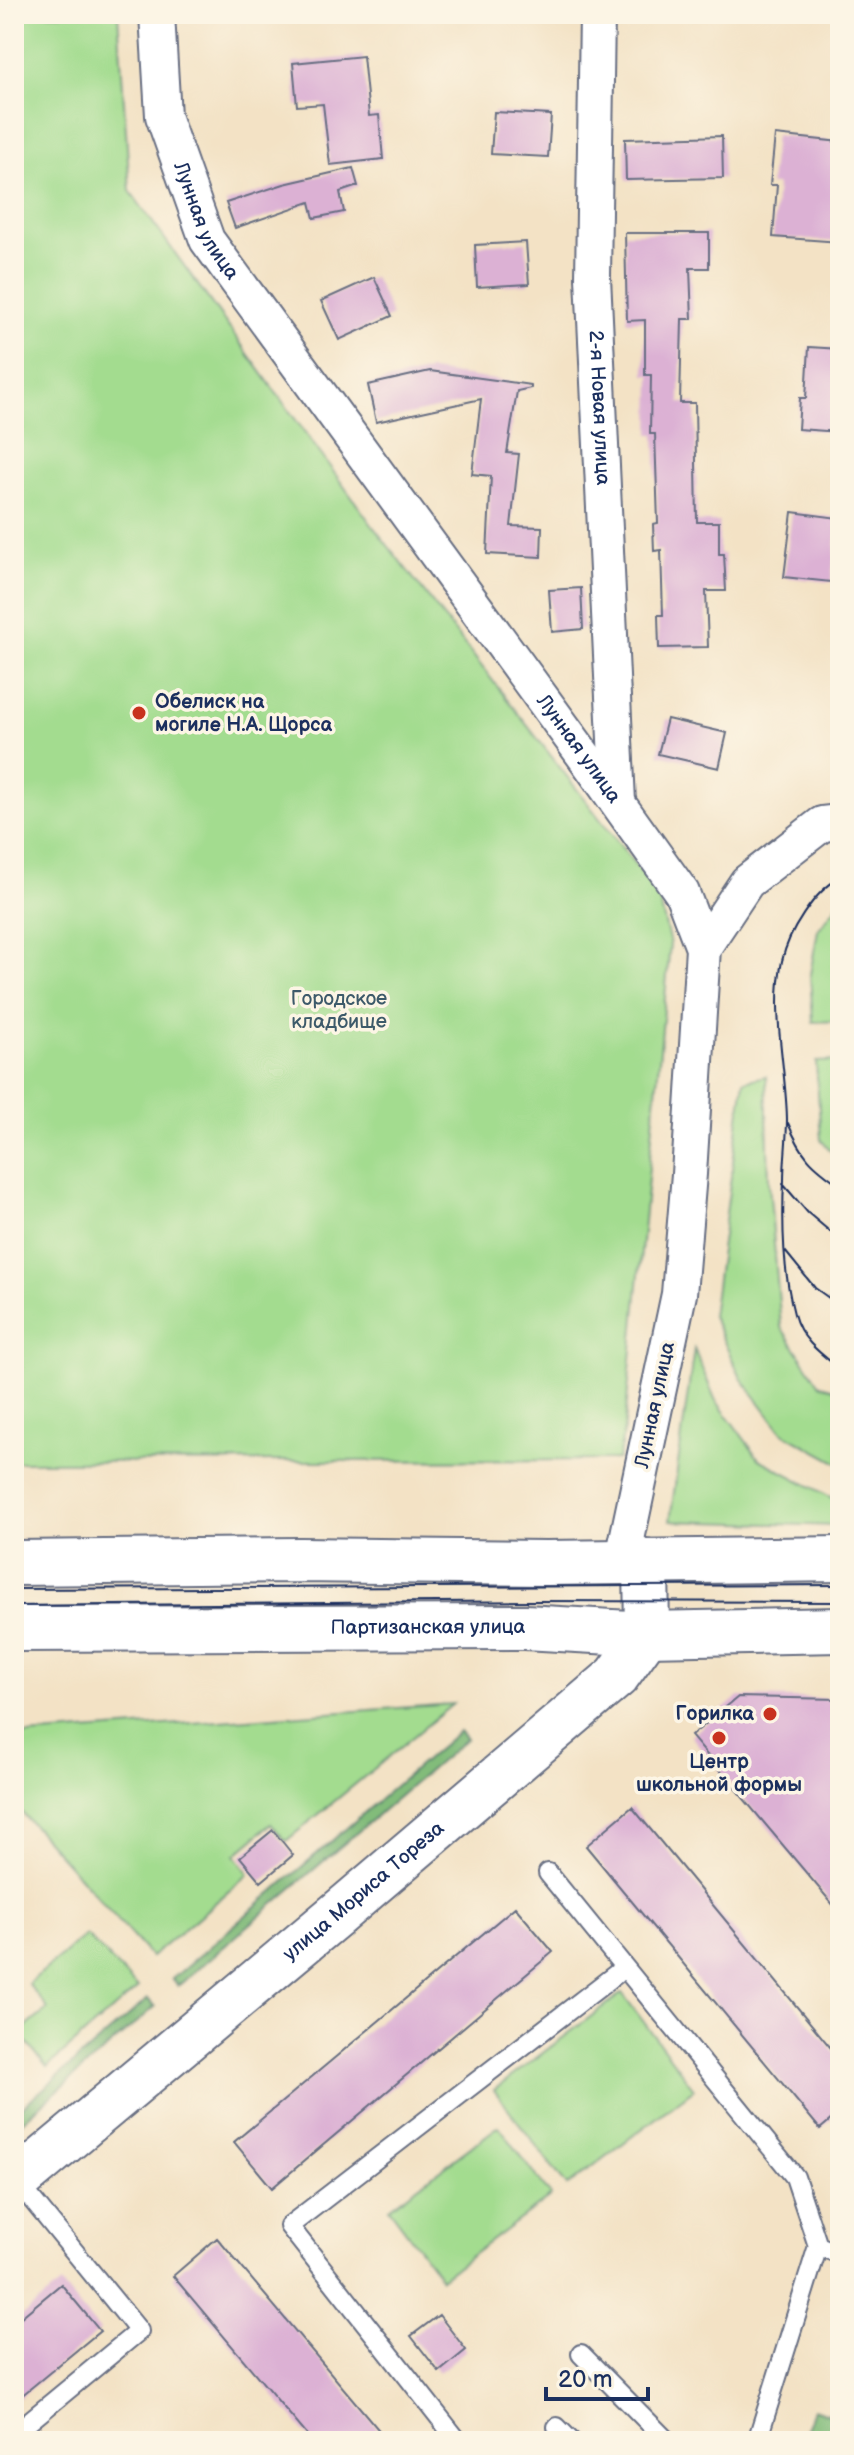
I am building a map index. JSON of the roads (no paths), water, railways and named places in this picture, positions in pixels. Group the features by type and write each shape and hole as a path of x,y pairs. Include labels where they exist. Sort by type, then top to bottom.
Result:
{"street":[{"name":"Лунная улица","path":"157,14 163,116 207,240 682,893 703,948 679,1294 626,1544 646,1561"},
{"name":"2-я Новая улица","path":"597,14 593,277 618,802"},
{"path":"703,948 747,882 822,824 840,822"},
{"path":"14,1563 300,1560 546,1563 840,1559"},
{"path":"646,1561 647,1634"},
{"name":"Партизанская улица","path":"14,1629 525,1627 647,1634 840,1630"},
{"name":"улица Мориса Тореза","path":"15,2182 617,1676 647,1634"}],"lane":[{"path":"548,1873 795,2177 818,2246 757,2441"},
{"path":"458,2441 289,2226 624,1968"},
{"path":"14,2434 139,2331 15,2182"},
{"path":"818,2246 840,2254"},
{"path":"581,2354 667,2441"}],"tram line":[{"path":"840,878 821,893 796,926 782,961 778,1000 787,1119 783,1214 788,1282 794,1314 801,1331 840,1369"},
{"path":"788,1123 808,1159 840,1185"},
{"path":"783,1184 808,1213 840,1240"},
{"path":"785,1251 815,1288 840,1306"},
{"path":"14,1589 840,1585"},
{"path":"14,1606 533,1601 840,1602"}],"place":[{"name":"Обелиск на могиле Н.А. Щорса","path":"139,713"},
{"name":"Горилка","path":"770,1714"},
{"name":"Центр школьной формы","path":"719,1738"}],"park label":[{"name":"Городское кладбище","path":"339,1010"}]}
